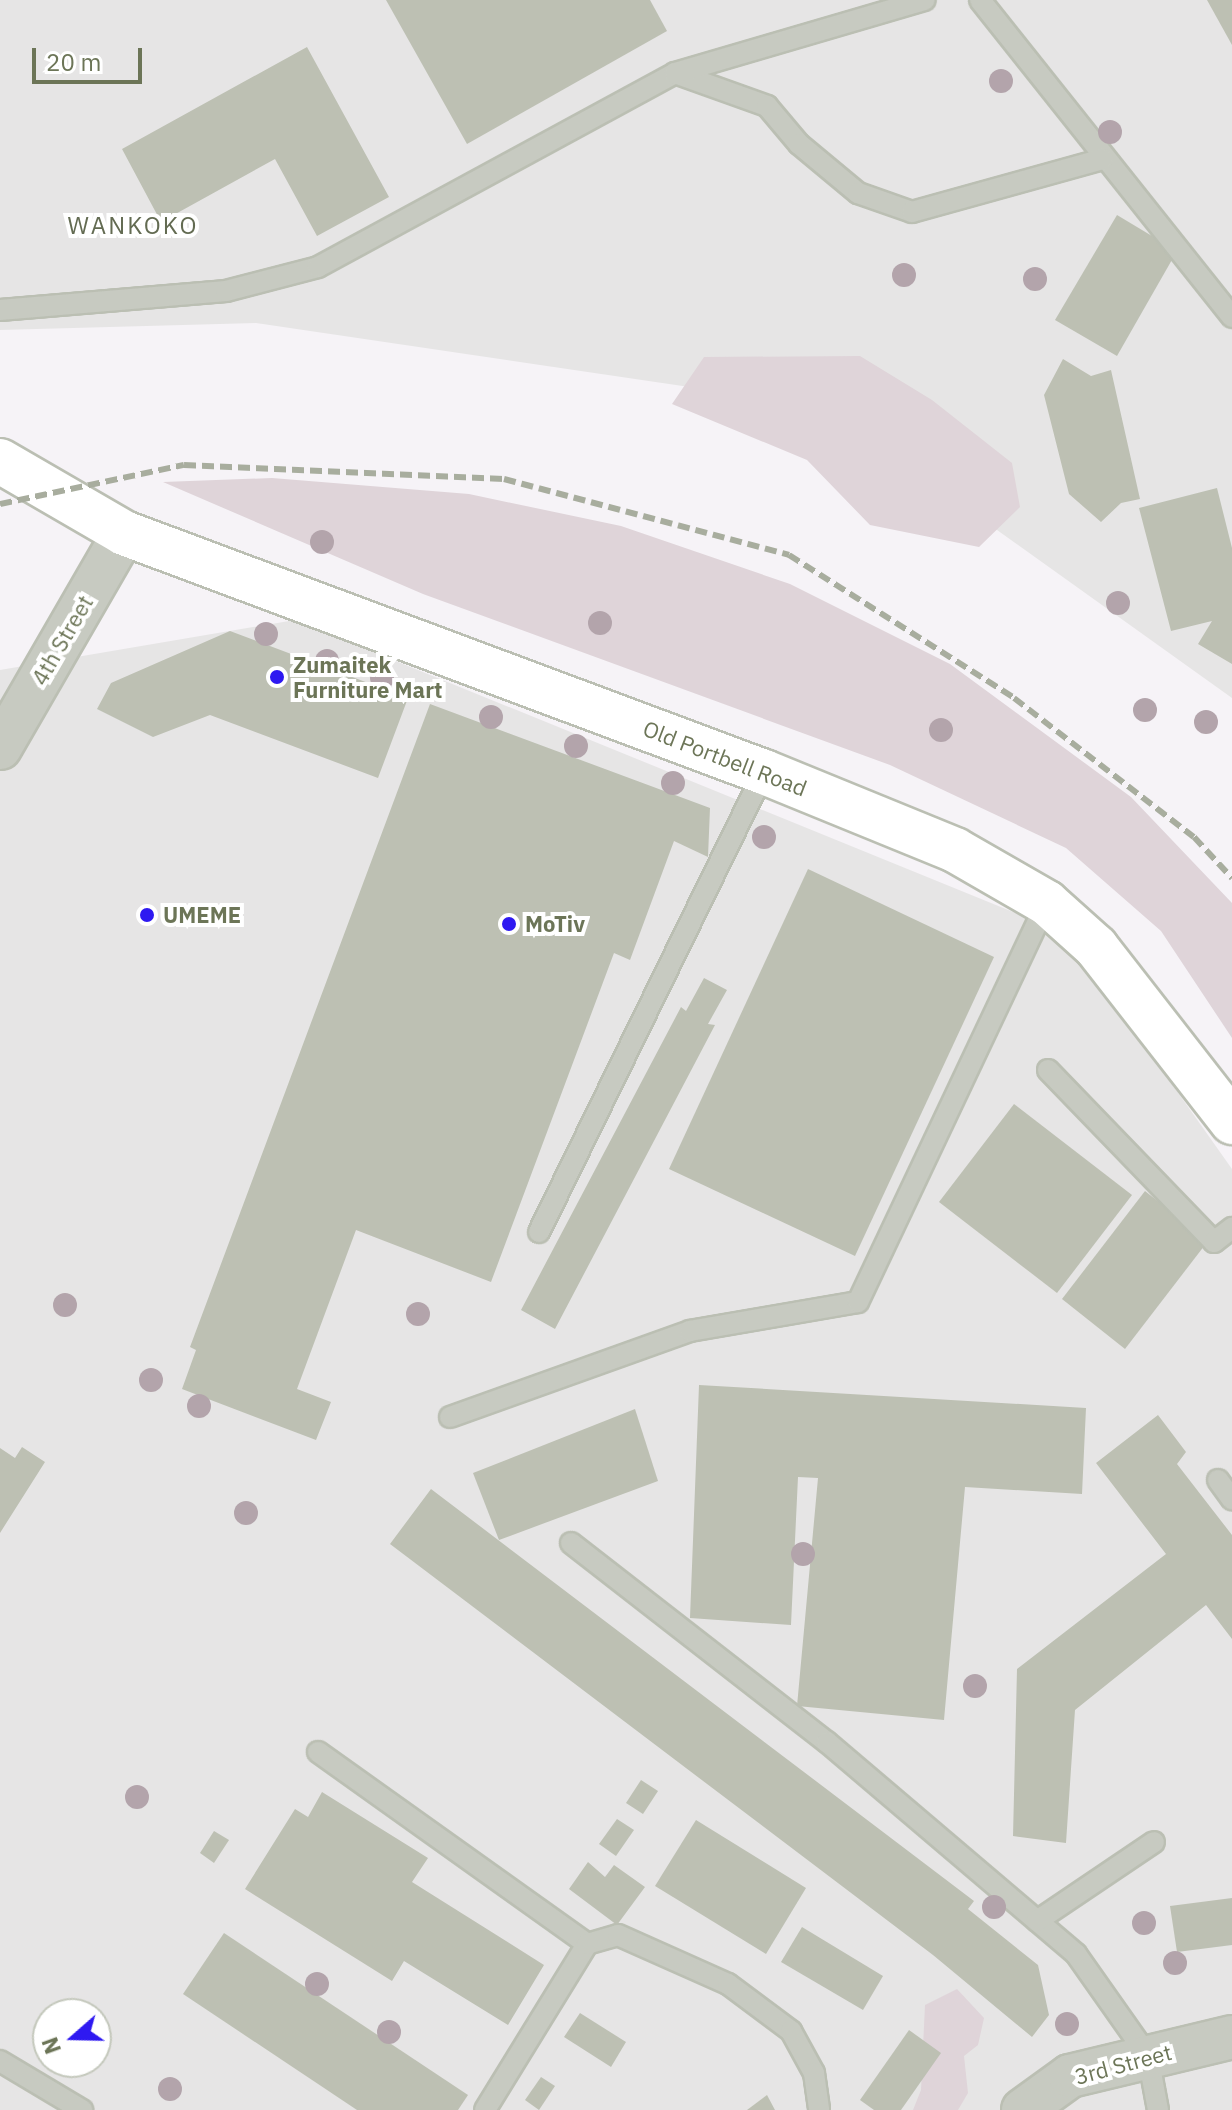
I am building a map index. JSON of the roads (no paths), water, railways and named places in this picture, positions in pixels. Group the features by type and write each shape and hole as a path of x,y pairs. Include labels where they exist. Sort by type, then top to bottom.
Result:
{"main road":[{"name":"Old Portbell Road","path":"0,461 124,533 764,772 955,850 1047,903 1096,947 1232,1122"}],"street":[{"name":"4th Street","path":"0,748 124,533"},
{"name":"3rd Street","path":"1023,2110 1070,2076 1232,2037"}],"lane":[{"path":"0,310 226,291 318,267 675,73 925,0"},
{"path":"980,0 1103,159 1232,317"},
{"path":"675,73 767,106 808,152 858,193 912,212 1103,159"},
{"path":"539,1232 764,772"},
{"path":"450,1417 690,1331 858,1302 1047,903"},
{"path":"1048,1070 1214,1242 1232,1228"},
{"path":"1218,1480 1232,1499"},
{"path":"571,1543 827,1742 1076,1954 1148,2056 1158,2110"},
{"path":"318,1752 587,1944"},
{"path":"1037,1921 1154,1842"},
{"path":"486,2109 587,1944 618,1935 728,1984 791,2031 814,2073 819,2110"},
{"path":"0,2061 82,2110"}],"railway":[{"path":"0,504 184,465 504,479 789,555 1014,698 1194,837 1232,878"}],"place":[{"name":"Zumaitek Furniture Mart","path":"277,677"},
{"name":"UMEME","path":"147,915"},
{"name":"MoTiv","path":"509,924"}],"district":[{"name":"WANKOKO","path":"133,226"}]}
